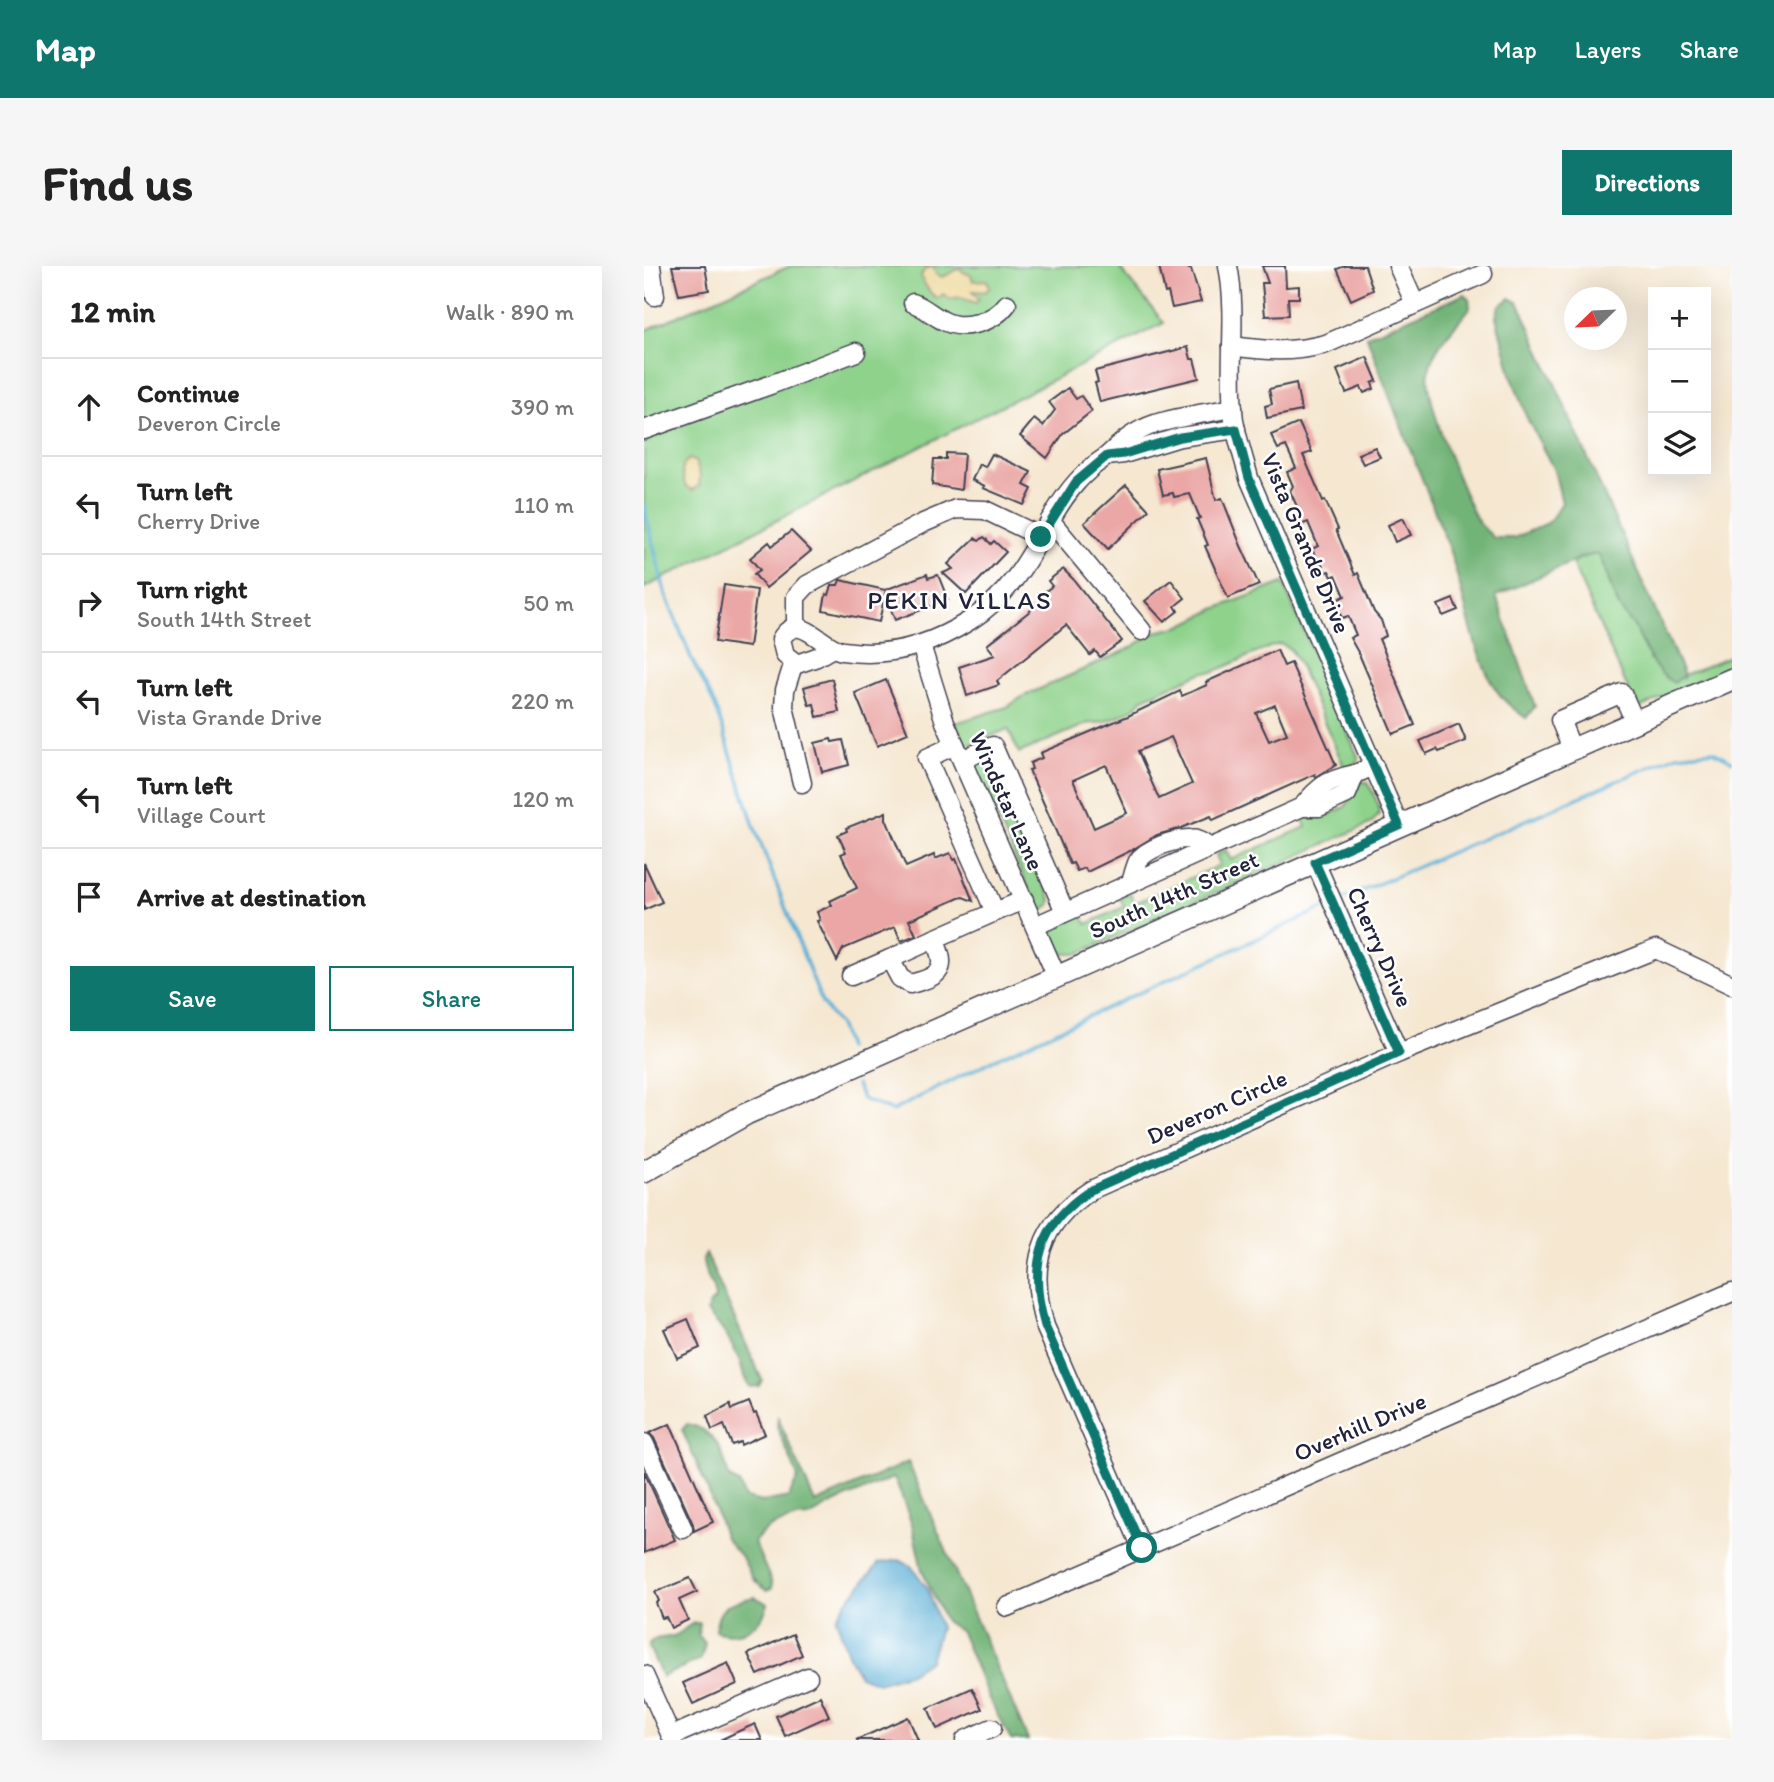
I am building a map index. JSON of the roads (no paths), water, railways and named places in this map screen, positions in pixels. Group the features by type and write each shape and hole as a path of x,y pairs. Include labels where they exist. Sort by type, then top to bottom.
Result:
{"main road":[{"name":"South 14th Street","path":"644,1172 746,1114 1732,679"}],"street":[{"path":"651,266 655,296"},
{"name":"Vista Grande Drive","path":"1228,266 1234,313 1233,408 1249,478 1399,825"},
{"path":"1398,266 1415,304"},
{"path":"1232,346 1275,352 1326,344 1483,274"},
{"path":"913,303 942,320 963,325 988,320 1001,313 1007,304"},
{"path":"644,430 770,386 856,352"},
{"path":"831,649 806,629 796,627 790,628 781,639 785,655 797,664 807,662 831,649 878,653 921,645 948,634 984,611 1017,579 1050,520 1076,482 1119,442 1156,424 1233,408"},
{"path":"1107,456 1124,454 1180,437 1236,429"},
{"path":"796,627 796,597 807,585 921,524 956,509 985,510 1041,537"},
{"path":"1050,520 1142,631"},
{"name":"Windstar Lane","path":"921,645 937,703 1056,975"},
{"path":"794,662 785,690 784,707 803,783"},
{"path":"1572,749 1560,720 1622,693 1635,722"},
{"path":"995,912 928,758 993,746 1065,912"},
{"path":"1035,926 1302,807 1319,807 1347,794 1355,775 1374,766"},
{"name":"Cherry Drive","path":"1315,862 1399,1053"},
{"path":"851,976 1024,900"},
{"path":"890,958 900,978 910,984 915,983 937,973 941,968 942,954 934,939"},
{"name":"Deveron Circle","path":"1142,1548 1045,1326 1039,1304 1036,1274 1040,1249 1050,1228 1075,1200 1091,1190 1399,1053 1656,949 1732,985"},
{"name":"Overhill Drive","path":"1007,1607 1732,1292"},
{"path":"644,1443 682,1529"},
{"path":"644,1675 672,1738 808,1677"},
{"path":"965,1740 992,1728"}],"water":[{"path":"899,1560 911,1566 928,1589 940,1628 930,1660 910,1673 878,1683 860,1676 849,1657 836,1618 879,1563"}],"waterway":[{"path":"644,506 665,593 692,660 715,705 754,826 822,1003 840,1027 847,1048"},
{"path":"1341,900 1677,755 1713,751 1732,761"},
{"path":"857,1084 862,1099 892,1111 993,1060 1324,908"}],"district":[{"name":"PEKIN VILLAS","path":"960,600"}]}
